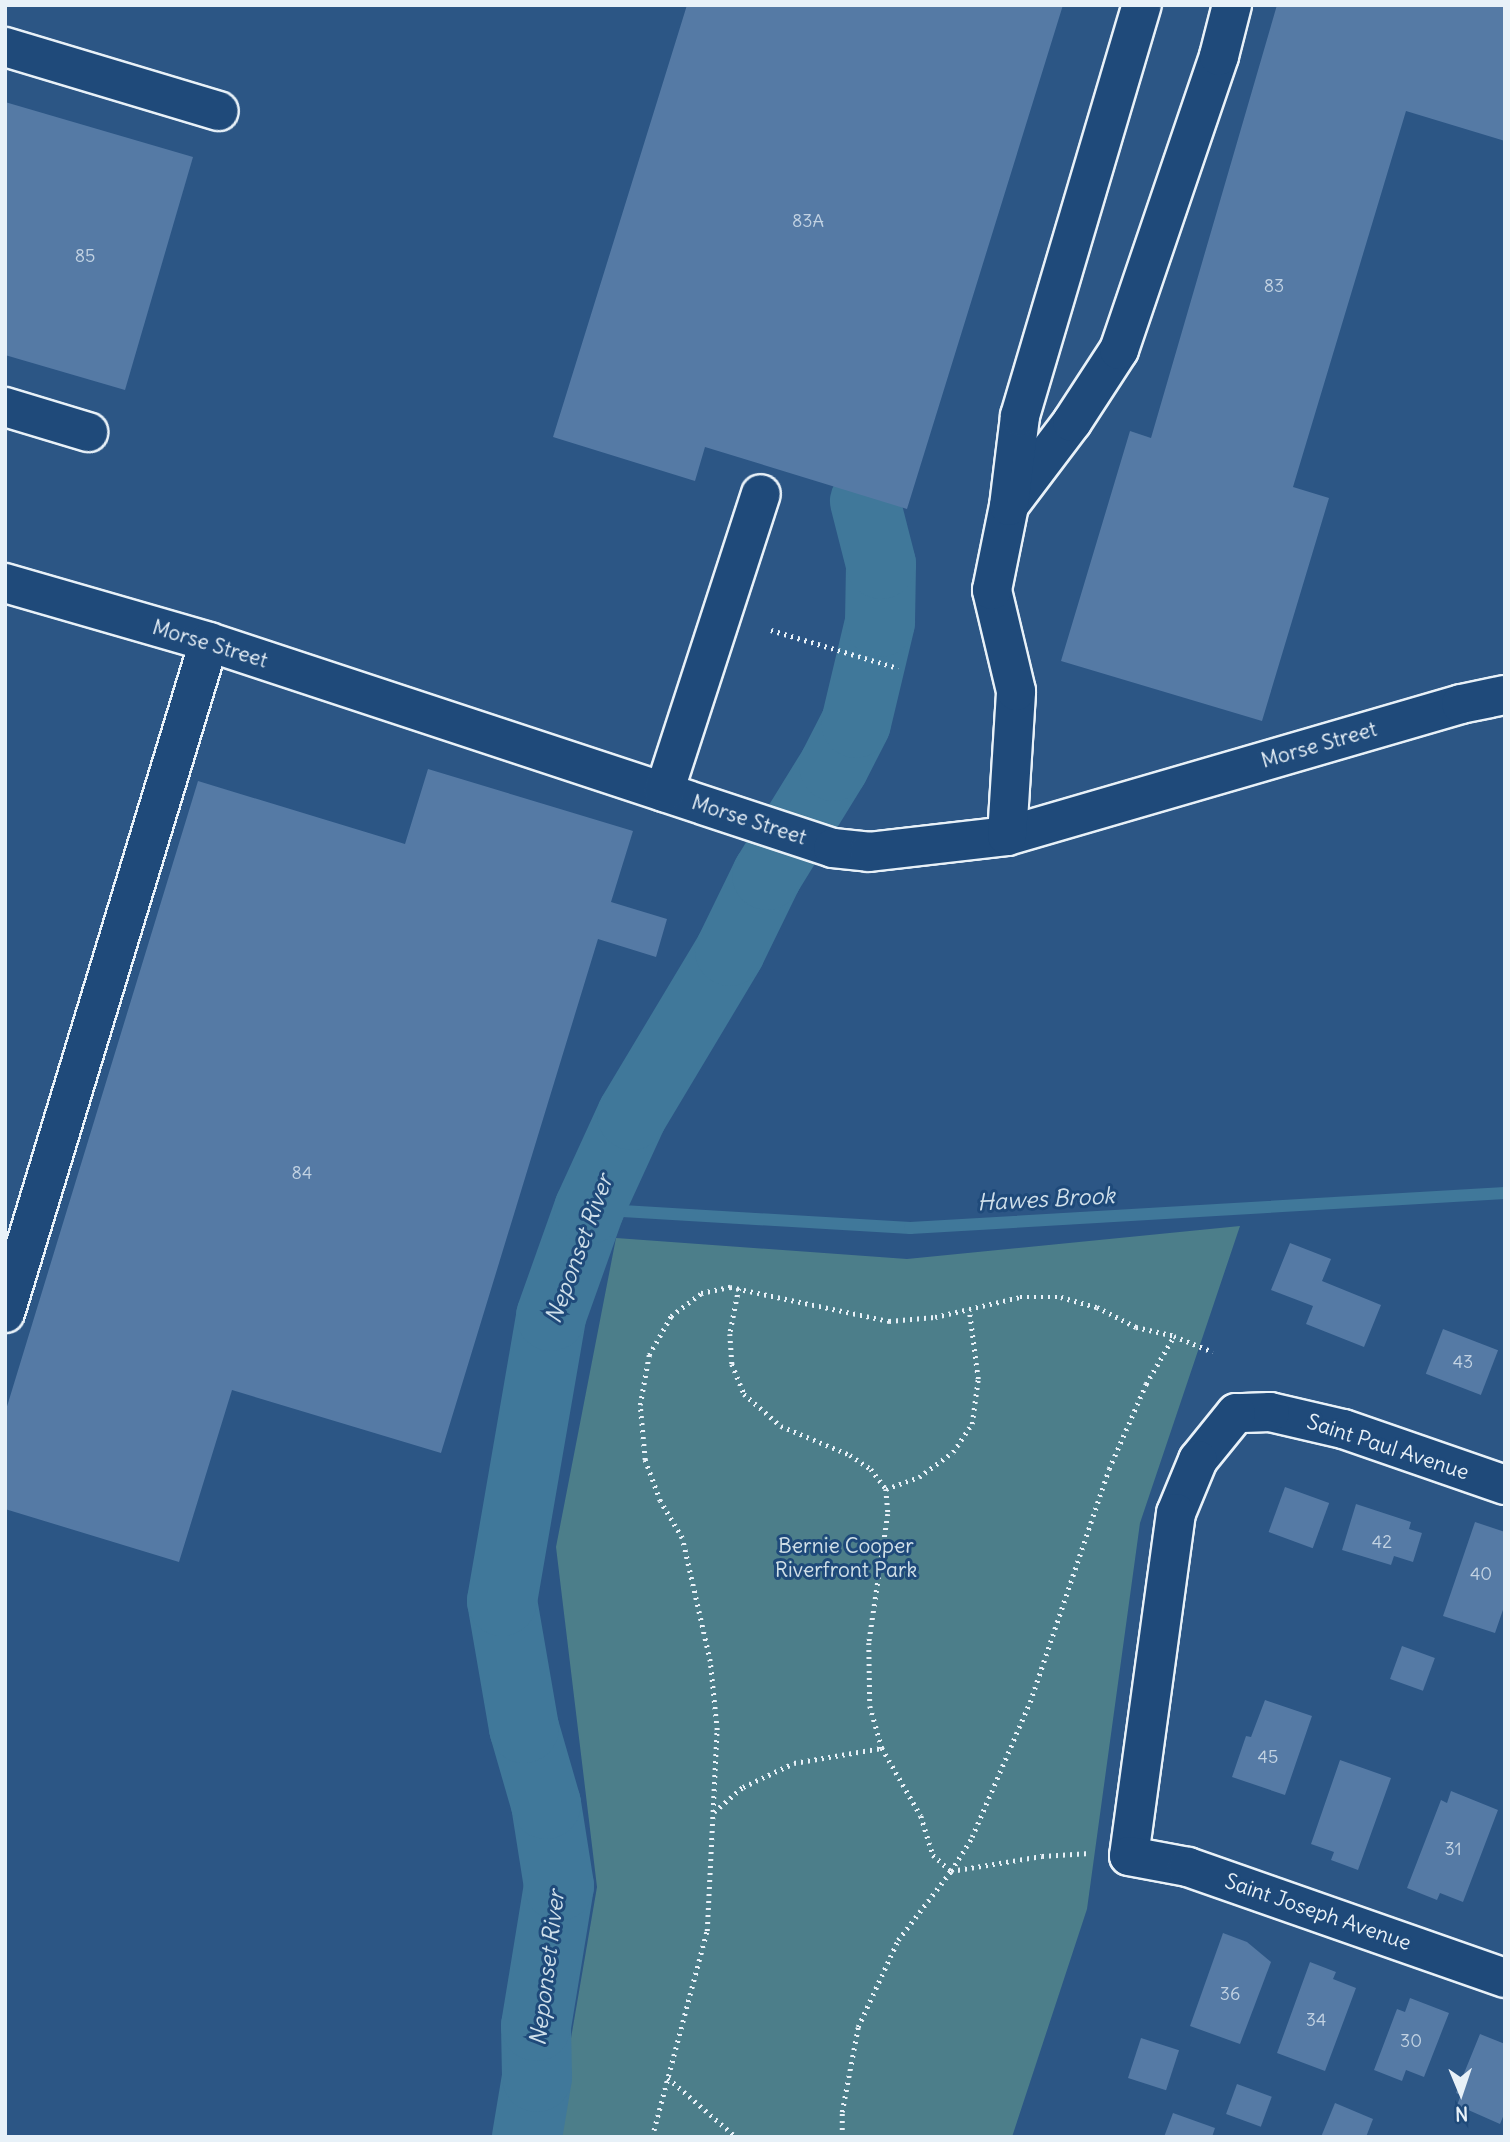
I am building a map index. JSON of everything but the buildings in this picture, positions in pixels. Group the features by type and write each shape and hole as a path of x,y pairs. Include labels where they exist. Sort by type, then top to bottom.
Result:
{"street":[{"path":"1007,836 1016,691 992,590 1009,506 1020,416 1143,5"},
{"path":"1009,506 1072,422 1119,350 1219,56 1232,5"},
{"path":"5,47 219,111"},
{"path":"5,407 88,432"},
{"path":"664,792 761,495"},
{"name":"Morse Street","path":"8,592 209,642 832,848 869,852 1007,836 1461,704 1505,695"},
{"path":"5,1313 209,642"},
{"name":"Saint Paul Avenue","path":"1129,1856 1176,1513 1198,1460 1236,1413 1270,1412 1343,1429 1505,1485"},
{"name":"Saint Joseph Avenue","path":"1129,1856 1188,1867 1505,1978"}],"path":[{"path":"771,630 898,668"},
{"path":"652,2137 707,1931 717,1730 710,1661 682,1538 660,1501 645,1460 640,1405 649,1355 671,1316 701,1293 730,1287 888,1321 935,1317 1020,1297 1061,1297 1097,1307 1136,1327 1174,1336 1213,1352"},
{"path":"739,1288 730,1334 732,1364 744,1394 781,1426 850,1455 871,1469 886,1489 888,1514 869,1643 870,1706 883,1748 921,1816 933,1854 951,1871"},
{"path":"886,1489 919,1476 953,1452 972,1424 978,1380 970,1310"},
{"path":"842,2137 842,2112 858,2027 898,1940 951,1871 972,1837 1030,1702 1110,1469 1146,1384 1174,1336"},
{"path":"714,1813 743,1787 794,1763 883,1748"},
{"path":"951,1871 1075,1852 1129,1856"},
{"path":"667,2078 736,2137"}],"green space":[{"name":"Bernie Cooper Riverfront Park","path":"1240,1226 1140,1523 1087,1909 1012,2137 554,2137 597,1887 556,1547 616,1238 907,1259"}],"waterway":[{"name":"Neponset River","path":"527,2137 537,2077 536,2026 559,1886 546,1804 524,1728 502,1601 551,1316 589,1209 632,1115 730,951 767,875 834,766 856,723 880,622 881,564 865,501"},
{"name":"Hawes Brook","path":"589,1209 910,1228 1505,1193"}]}
